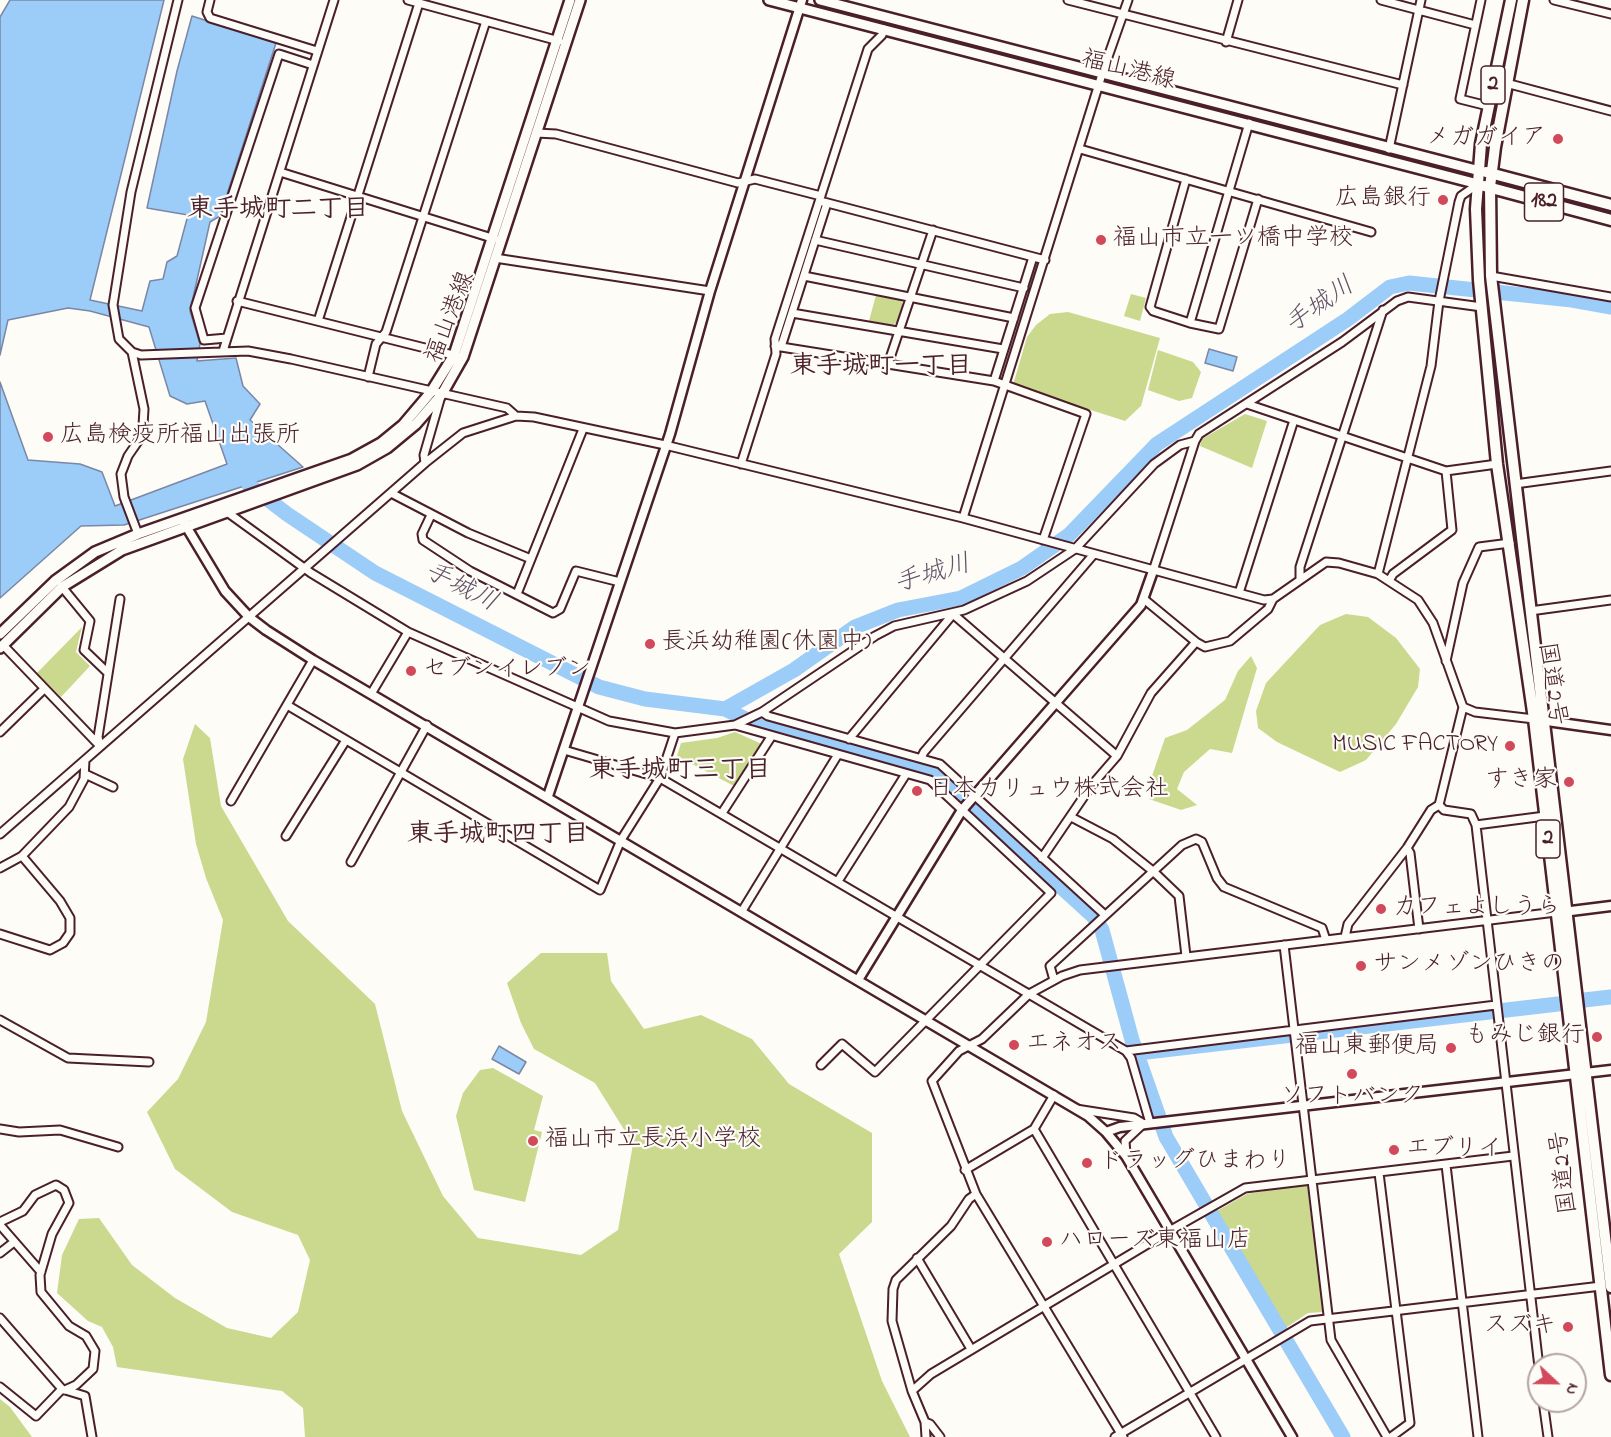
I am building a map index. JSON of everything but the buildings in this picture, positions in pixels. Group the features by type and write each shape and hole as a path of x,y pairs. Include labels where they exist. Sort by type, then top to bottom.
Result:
{"highway":[{"name":"国道2号","path":"1511,0 1488,106 1478,184 1476,209 1479,280 1497,464 1539,720 1580,1073 1608,1286 1611,1375"},
{"name":"国道2号","path":"1523,0 1506,83 1490,187 1491,279 1530,611 1545,816 1561,912"},
{"name":"182","path":"1480,171 1611,205"},
{"name":"182","path":"1478,184 1611,220"}],"main road":[{"name":"福山港線","path":"2,647 62,587 122,550 184,523 321,480 357,465 387,448 416,424 442,394 495,258 496,240 536,133 570,0"},
{"name":"福山港線","path":"228,509 312,473 352,459 381,443 403,425 458,356 561,41 580,0"},
{"name":"福山港線","path":"769,0 801,4 1098,85 1478,184"},
{"name":"福山港線","path":"820,0 1103,71 1389,149 1480,171"},
{"name":"福山港線","path":"0,634 73,567 95,552 136,530 184,523"}],"street":[{"path":"136,530 124,497 121,474 128,456 140,440 144,409 132,352 119,339 113,305 124,229 178,0"},
{"path":"210,0 207,12 210,18 317,51"},
{"path":"223,351 334,0"},
{"path":"408,0 561,41"},
{"path":"1068,0 1226,42 1403,85"},
{"path":"963,518 1080,149 1098,85 1128,0"},
{"path":"1226,42 1238,0"},
{"path":"1381,0 1475,25"},
{"path":"1389,149 1421,0"},
{"path":"1480,0 1460,99 1488,106"},
{"path":"1554,0 1611,14"},
{"path":"318,321 419,3"},
{"path":"548,796 665,445 710,291 801,4"},
{"path":"368,377 376,344 387,332 486,21"},
{"path":"741,464 868,49 879,39 884,28"},
{"path":"227,338 204,340 195,308 279,54 313,65"},
{"path":"1506,83 1611,111"},
{"path":"1190,323 1231,191 1249,123"},
{"path":"536,133 556,134 738,183 756,179 823,200 1045,260"},
{"path":"1080,149 1371,232"},
{"path":"280,172 496,240"},
{"path":"1186,179 1150,307 1153,311 1190,323 1219,329 1258,199"},
{"path":"1378,574 1431,366 1443,278 1461,196 1478,184"},
{"path":"778,347 804,276 815,240 823,200"},
{"path":"888,364 933,230"},
{"path":"815,240 1024,288"},
{"path":"994,381 1033,257"},
{"path":"495,258 710,291"},
{"path":"804,276 1014,318"},
{"path":"1491,279 1611,297"},
{"path":"858,980 963,809 1144,600 1199,434 1342,342 1383,310 1408,297 1481,305"},
{"path":"237,301 458,356"},
{"path":"1300,579 1300,567 1344,437 1383,310"},
{"path":"792,314 1003,349"},
{"path":"778,347 994,381 1086,414 1044,540"},
{"path":"132,352 155,354 248,351 507,408 516,416"},
{"path":"424,463 442,394"},
{"path":"1247,404 1446,471 1497,464"},
{"path":"0,834 424,463 463,433 516,416 534,417 665,445 963,518 1239,593 1273,599"},
{"path":"1239,593 1294,420"},
{"path":"517,594 583,429"},
{"path":"228,509 306,566 408,632 609,721 675,733 736,725 758,714 874,636 894,627 953,614 1002,595 1073,548 1154,464 1180,445 1195,441"},
{"path":"1389,581 1393,574 1452,530 1446,471"},
{"path":"1515,484 1611,471"},
{"path":"391,493 431,515 531,559"},
{"path":"431,515 422,534 423,540 470,572 557,613 576,571 620,582"},
{"path":"184,523 225,591 249,617 313,660 927,1020 1076,1109 1107,1132 1126,1156 1171,1230 1292,1437"},
{"path":"1446,661 1462,583 1479,547 1510,543"},
{"path":"921,758 1094,554"},
{"path":"1144,600 1204,647 1230,642 1268,609 1273,599 1326,562 1378,574 1406,590 1427,612 1463,707 1439,805 1431,810 1407,848 1348,924 1345,937"},
{"path":"62,587 90,621 84,650 107,672"},
{"path":"100,746 98,737 120,599"},
{"path":"1530,611 1611,600"},
{"path":"953,614 1117,756"},
{"path":"849,738 953,614"},
{"path":"371,694 408,632"},
{"path":"1042,858 1091,786 1117,756 1151,693 1196,642"},
{"path":"2,647 100,746"},
{"path":"231,801 313,660"},
{"path":"0,732 44,689"},
{"path":"287,705 600,890 621,840 660,778 675,733"},
{"path":"1463,707 1475,712 1611,730"},
{"path":"758,714 940,764 1103,917"},
{"path":"351,862 427,725"},
{"path":"736,725 837,756 930,780 1051,893 875,1072 842,1044 821,1065"},
{"path":"722,813 771,737"},
{"path":"286,836 346,740"},
{"path":"564,750 660,778 1129,1050 1497,1009"},
{"path":"742,911 837,756"},
{"path":"0,868 22,856 69,807 85,774 84,760"},
{"path":"85,774 113,787"},
{"path":"838,881 906,774"},
{"path":"1439,805 1444,810 1471,814 1476,825 1537,1353"},
{"path":"1476,825 1545,816"},
{"path":"1071,818 1113,839 1154,872 1179,896 1186,956"},
{"path":"1054,980 1050,966 1182,845 1199,839 1224,887 1322,928 1326,939"},
{"path":"1407,848 1410,853 1419,929"},
{"path":"0,934 50,950 63,943 70,933 70,918 60,901 22,856"},
{"path":"1608,1286 1305,1323 1120,1436 1045,1306 976,1194 932,1081 959,1051 982,1039 1029,994 1054,980 1080,970 1611,906"},
{"path":"1284,945 1331,1340 1389,1437 1410,1423 1379,1173"},
{"path":"0,1020 68,1058 149,1062"},
{"path":"1129,1050 1154,1123"},
{"path":"1107,1132 1120,1127 1611,1070"},
{"path":"965,1170 1034,1129 1053,1095"},
{"path":"1076,1109 1154,1123"},
{"path":"1126,1156 1125,1141 1154,1123"},
{"path":"0,1129 19,1132 60,1130 118,1147"},
{"path":"1034,1129 1216,1437"},
{"path":"912,1391 931,1374 971,1349 1245,1188 1513,1156"},
{"path":"1446,1165 1478,1437"},
{"path":"0,1387 36,1416 63,1389 76,1385 93,1369 95,1351 86,1336 69,1326 41,1292 41,1272 52,1234 69,1203 64,1190 56,1185 35,1195 23,1211 0,1224 41,1272"},
{"path":"926,1437 925,1422 899,1350 891,1310 896,1280 951,1226 969,1199 976,1194"},
{"path":"0,1254 14,1242"},
{"path":"917,1258 971,1349"},
{"path":"0,1318 63,1389 85,1396 92,1437"},
{"path":"1545,1413 1548,1437"},
{"path":"925,1422 930,1424 940,1437"}],"green space":[{"path":"1131,294 1146,298 1140,321 1124,316"},
{"path":"876,295 901,300 903,306 897,322 893,325 869,321"},
{"path":"1068,312 1160,338 1141,406 1125,421 1013,385 1027,337 1036,325 1050,314"},
{"path":"1158,350 1193,362 1201,372 1192,398 1179,401 1148,390"},
{"path":"1245,414 1267,421 1252,468 1200,446 1202,439"},
{"path":"1346,614 1368,617 1396,638 1420,669 1418,687 1396,724 1366,760 1340,772 1277,742 1258,728 1256,711 1266,683 1320,625"},
{"path":"82,627 76,652 90,666 61,697 37,673"},
{"path":"1251,656 1257,668 1232,753 1210,749 1184,772 1177,789 1197,805 1181,810 1149,799 1158,786 1152,776 1165,738 1187,730 1225,700 1238,671"},
{"path":"195,724 210,738 221,806 288,921 375,1004 402,1111 443,1196 478,1238 581,1255 618,1230 633,1144 595,1083 534,1049 521,1023 507,983 541,953 607,953 611,981 644,1029 701,1015 752,1039 789,1084 872,1133 872,1222 839,1254 882,1381 910,1437 305,1437 303,1408 282,1391 117,1367 113,1347 102,1327 88,1321 57,1293 62,1255 79,1219 99,1218 132,1265 175,1298 227,1328 271,1338 298,1312 310,1260 298,1235 232,1212 175,1169 147,1112 178,1079 206,1022 223,920 206,878 196,844 183,759"},
{"path":"735,732 762,744 736,787 677,756 681,743 717,738"},
{"path":"493,1068 543,1096 534,1130 542,1132 525,1202 474,1190 456,1116 463,1093 480,1070"},
{"path":"1307,1184 1323,1312 1308,1313 1284,1329 1215,1212 1247,1194"},
{"path":"0,1399 10,1407 32,1437 0,1437"}],"water":[{"path":"10,0 164,0 90,300 142,311 150,281 163,279 167,262 177,256 188,215 147,208 177,71 192,16 276,43 220,216 210,222 190,311 200,344 197,361 236,358 243,386 260,404 250,420 303,467 124,525 81,526 0,598 0,382 28,460 80,464 102,472 115,506 227,464 205,401 187,404 170,396 149,327 90,311 68,308 8,320 0,355 0,17"},
{"path":"1209,349 1237,357 1233,371 1205,363"},
{"path":"499,1046 526,1062 519,1074 492,1059"}],"waterway":[{"name":"手城川","path":"725,709 794,670 855,627 898,610 961,598 1022,568 1069,535 1157,444 1348,319 1390,287 1409,283 1572,300 1611,307"},
{"path":"249,485 287,514 375,573 599,687 645,699 725,709 758,725 934,771 1094,917 1102,930 1132,1040 1166,1137 1343,1437"},
{"path":"1584,1000 1611,997"},
{"path":"1138,1053 1558,1004"}],"place":[{"name":"メガガイア","path":"1558,139"},
{"name":"広島銀行","path":"1443,200"},
{"name":"福山市立一ツ橋中学校","path":"1101,240"},
{"name":"広島検疫所福山出張所","path":"48,437"},
{"name":"長浜幼稚園(休園中)","path":"650,644"},
{"name":"セブンイレブン","path":"411,671"},
{"name":"MUSIC FACTORY","path":"1510,746"},
{"name":"すき家","path":"1569,782"},
{"name":"日本カリュウ株式会社","path":"917,791"},
{"name":"カフェよしうら","path":"1381,909"},
{"name":"サンメゾンひきの","path":"1361,966"},
{"name":"もみじ銀行","path":"1597,1037"},
{"name":"エネオス","path":"1014,1045"},
{"name":"福山東郵便局","path":"1451,1048"},
{"name":"ソフトバンク","path":"1352,1074"},
{"name":"福山市立長浜小学校","path":"533,1141"},
{"name":"エブリイ","path":"1394,1150"},
{"name":"ドラッグひまわり","path":"1087,1163"},
{"name":"ハローズ東福山店","path":"1047,1242"},
{"name":"スズキ","path":"1568,1327"}],"district":[{"name":"東手城町二丁目","path":"278,212"},
{"name":"東手城町一丁目","path":"881,369"},
{"name":"東手城町三丁目","path":"680,773"},
{"name":"東手城町四丁目","path":"498,837"}]}
